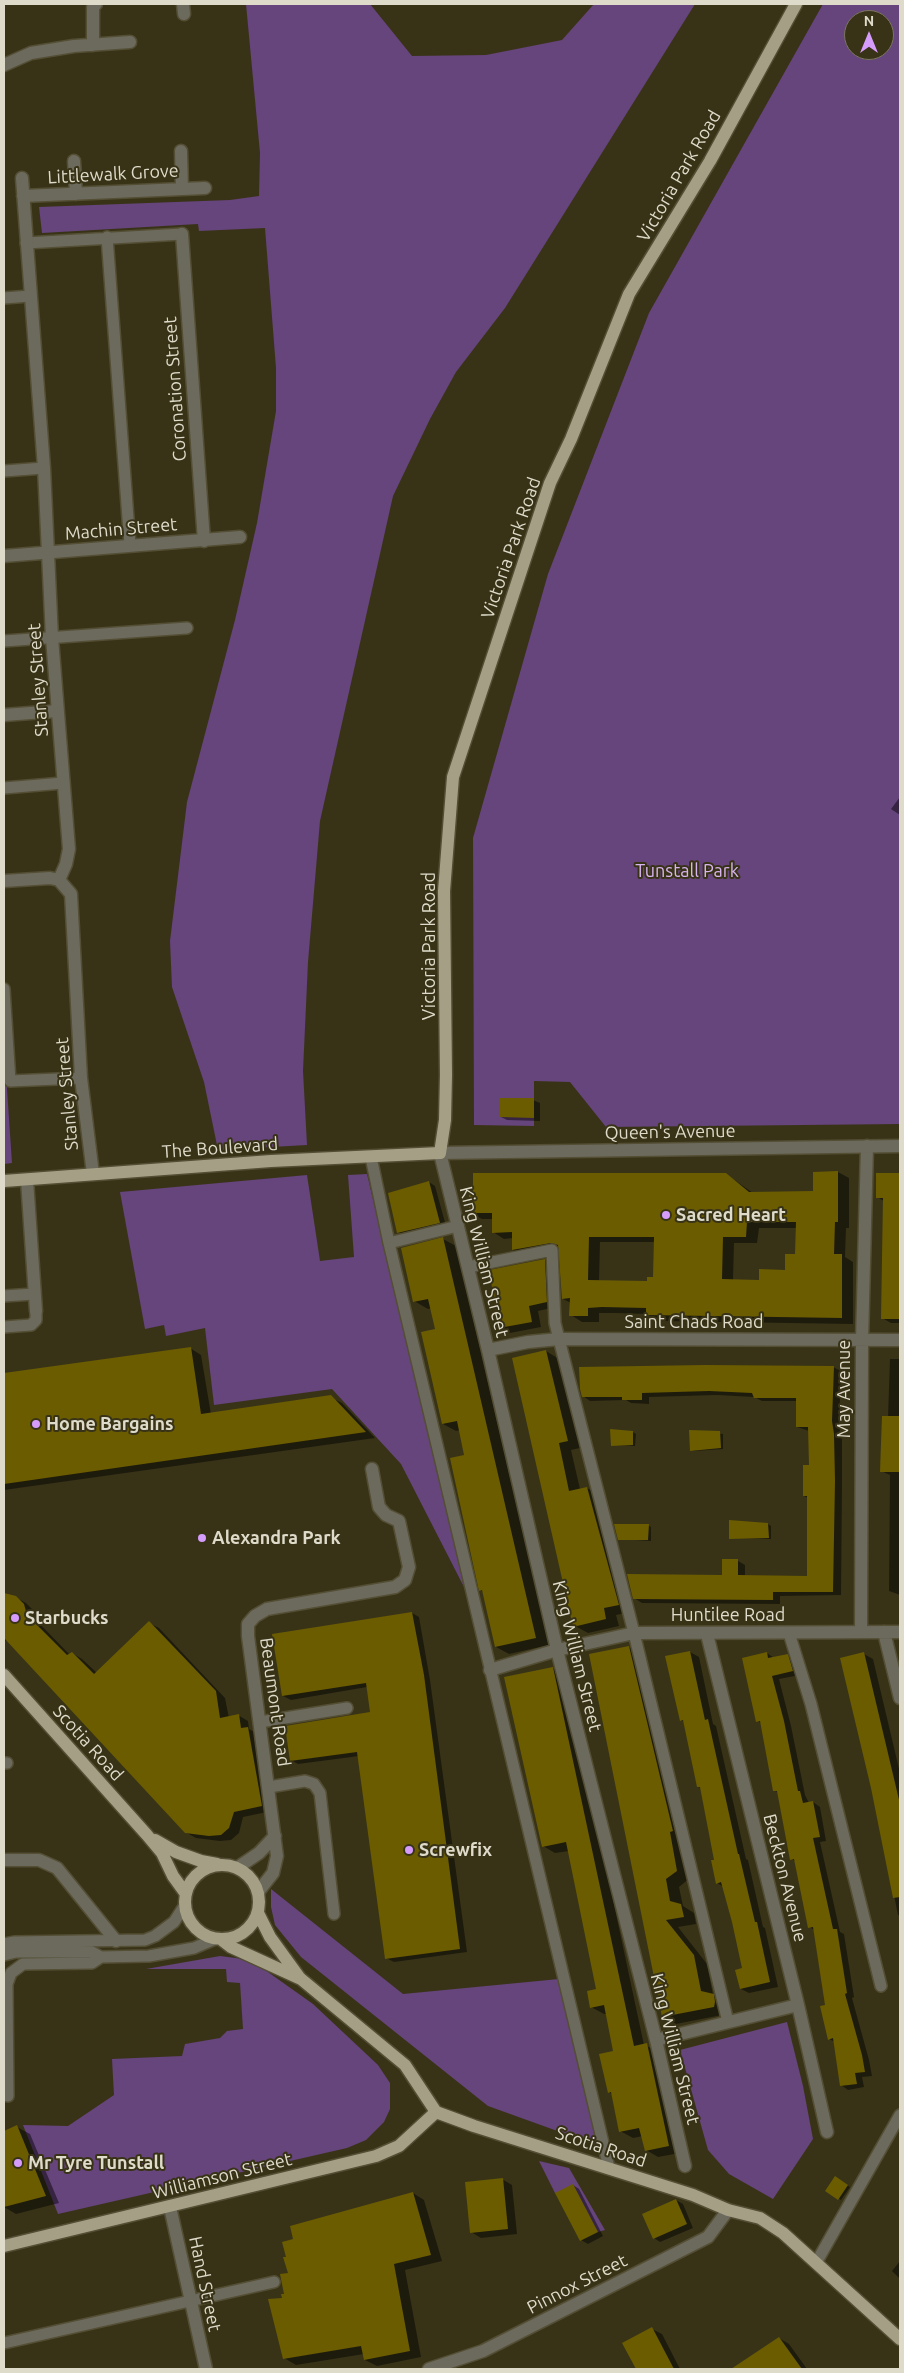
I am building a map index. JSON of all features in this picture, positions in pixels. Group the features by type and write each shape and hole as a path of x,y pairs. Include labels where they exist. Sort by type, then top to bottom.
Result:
{"main road":[{"name":"Victoria Park Road","path":"440,1153 445,1120 446,1075 444,891 453,777 550,483 571,439 630,294 710,161 796,4"},
{"name":"The Boulevard","path":"4,1181 271,1161 440,1153"},
{"name":"Scotia Road","path":"4,1675 162,1853 185,1900"},
{"name":"Scotia Road","path":"147,1835 176,1852 201,1861 224,1865"},
{"path":"218,1939 232,1939 252,1925 258,1913 260,1900 258,1892 248,1876 237,1868 224,1865 210,1867 191,1881 185,1900 192,1925 202,1934 218,1939 301,1980 405,2066 436,2112"},
{"path":"258,1913 270,1937 301,1980"},
{"name":"Scotia Road","path":"436,2112 474,2126 693,2195 728,2210 760,2218 783,2233 900,2339"},
{"name":"Williamson Street","path":"4,2246 376,2156 399,2146 436,2112"}],"street":[{"path":"93,45 93,7 96,4"},
{"path":"4,65 31,52 130,42"},
{"path":"181,151 182,188"},
{"path":"74,161 76,194"},
{"name":"Stanley Street","path":"22,178 44,468 52,638 68,849 66,864 59,880 71,894 81,1078 93,1174"},
{"name":"Littlewalk Grove","path":"23,196 204,188"},
{"name":"Coronation Street","path":"182,234 204,541"},
{"name":"Machin Street","path":"4,556 240,537"},
{"path":"4,715 57,711"},
{"path":"4,881 50,878 59,880"},
{"name":"May Avenue","path":"861,1631 862,1341 867,1146"},
{"name":"Queen's Avenue","path":"440,1153 900,1146"},
{"name":"King William Street","path":"440,1153 488,1350 557,1650 656,2040 685,2166"},
{"path":"27,1180 36,1311"},
{"name":"Saint Chads Road","path":"488,1350 528,1342 559,1339 900,1340"},
{"name":"Beaumont Road","path":"258,1892 273,1873 277,1856 248,1624 255,1616 266,1609 395,1588 405,1580 409,1567 399,1521 386,1516 379,1507 372,1469"},
{"path":"884,1632 900,1698"},
{"name":"Huntilee Road","path":"490,1670 557,1650 634,1633 900,1632"},
{"name":"Beckton Avenue","path":"707,1634 798,2005 826,2132"},
{"path":"237,1868 259,1853 275,1836"},
{"path":"4,1860 39,1860 57,1868 116,1941"},
{"path":"656,2040 798,2005"},
{"name":"Hand Street","path":"170,2206 206,2369"},
{"name":"Pinnox Street","path":"429,2369 450,2366 483,2351 708,2237 728,2210"}],"lane":[{"path":"26,243 182,234"},
{"path":"107,237 130,545"},
{"path":"4,298 30,296"},
{"path":"4,471 44,468"},
{"path":"4,641 187,628"},
{"path":"4,788 63,783"},
{"path":"4,989 10,1081 81,1078"},
{"path":"371,1157 389,1243 609,2168"},
{"path":"389,1243 458,1226"},
{"path":"468,1267 552,1250 556,1323 559,1339 634,1633 728,2022"},
{"path":"4,1296 34,1294"},
{"path":"4,1327 32,1325 36,1320 36,1311"},
{"path":"789,1633 811,1704 881,1986"},
{"path":"260,1722 347,1708"},
{"path":"269,1787 305,1781 314,1784 320,1793 334,1914"},
{"path":"4,1944 14,1942 145,1940 155,1936 174,1922 185,1900"},
{"path":"8,2096 6,1984 11,1973 23,1964 92,1963 101,1958 179,1952 218,1939"},
{"path":"116,1941 117,1957"},
{"path":"4,1955 16,1952 92,1952 101,1958"},
{"path":"816,2263 900,2115"},
{"path":"4,2343 274,2282"}],"green space":[{"path":"246,4 370,4 412,56 486,55 562,40 594,4 695,4 505,308 456,372 430,419 393,496 320,821 308,962 303,1071 307,1145 218,1150 204,1082 172,987 170,941 187,802 235,620 257,523 276,411 276,368 265,228 199,231 198,224 42,233 39,207 230,200 259,196 260,153"},
{"name":"Tunstall Park","path":"823,4 900,4 900,1124 606,1127 570,1082 534,1081 534,1126 474,1125 473,838 548,574 649,313"},
{"path":"4,1045 12,1163 4,1164"},
{"path":"367,1174 464,1587 401,1464 332,1389 214,1405 205,1328 166,1336 164,1325 145,1329 120,1192 307,1175 320,1261 354,1257 348,1175"},
{"path":"271,1889 403,1994 559,1979 599,2146 488,2106 301,1957 275,1925 271,1907"},
{"path":"220,1956 251,1960 313,2004 378,2065 390,2083 390,2109 384,2122 366,2140 347,2148 58,2214 23,2125 68,2126 114,2095 112,2059 182,2056 185,2044 220,2038 227,2031 243,2029 240,1983 227,1982 226,1969 146,1969"},
{"path":"787,2022 803,2086 813,2139 773,2199 729,2174 708,2150 680,2050"},
{"path":"539,2161 569,2168 605,2230 598,2232 555,2193"}],"building":[{"path":"500,1098 534,1098 534,1118 500,1117"},
{"path":"838,1171 838,1222 835,1222 834,1254 842,1254 842,1318 646,1315 646,1308 602,1307 588,1308 588,1316 569,1316 570,1298 562,1299 558,1245 551,1243 512,1250 512,1232 492,1233 492,1213 469,1213 469,1193 473,1193 473,1173 726,1173 749,1192 813,1191 813,1172","holes":["747,1222 796,1222 795,1254 785,1254 785,1270 759,1269 759,1280 722,1279 723,1237 746,1237","589,1237 654,1237 653,1277 647,1277 647,1281 588,1280"]},
{"path":"876,1173 900,1173 900,1319 881,1319 883,1198 876,1198"},
{"path":"429,1181 440,1223 397,1233 388,1193"},
{"path":"443,1237 536,1638 495,1647 482,1590 479,1591 450,1458 464,1455 457,1421 442,1424 421,1332 435,1329 428,1299 413,1302 401,1248"},
{"path":"545,1259 547,1302 529,1306 532,1322 499,1328 489,1270"},
{"path":"191,1347 201,1414 331,1395 366,1432 4,1484 4,1373"},
{"path":"546,1350 568,1441 559,1443 569,1491 587,1487 619,1605 604,1608 606,1619 573,1627 512,1358"},
{"path":"705,1365 834,1366 832,1421 835,1481 833,1592 773,1592 773,1600 633,1599 627,1574 722,1575 722,1559 738,1559 738,1575 807,1576 807,1496 803,1496 803,1465 809,1465 808,1427 796,1427 796,1398 754,1398 752,1393 709,1391 642,1393 642,1400 622,1400 622,1397 582,1397 580,1389 579,1367"},
{"path":"882,1416 900,1416 900,1472 880,1472"},
{"path":"610,1429 633,1431 633,1445 611,1446"},
{"path":"689,1430 720,1431 721,1448 690,1451"},
{"path":"729,1520 768,1523 769,1538 729,1539"},
{"path":"614,1524 649,1524 648,1540 618,1540"},
{"path":"4,1593 16,1596 24,1604 27,1615 67,1655 72,1652 94,1674 149,1621 216,1691 220,1718 239,1714 241,1728 248,1727 262,1806 234,1812 229,1828 221,1835 209,1836 185,1833 4,1638"},
{"path":"412,1612 424,1675 460,1949 385,1959 357,1752 290,1761 285,1726 370,1712 366,1683 282,1696 272,1634"},
{"path":"629,1646 673,1831 670,1832 677,1871 666,1879 670,1901 681,1904 684,1917 666,1920 694,1955 701,1991 714,1994 715,2002 714,2007 662,2017 589,1654"},
{"path":"690,1651 705,1720 708,1719 738,1854 755,1922 757,1922 770,1982 740,1989 735,1970 742,1968 732,1922 721,1882 716,1884 711,1860 714,1860 700,1787 697,1787 683,1720 680,1721 665,1656"},
{"path":"767,1652 768,1658 788,1654 793,1671 772,1676 784,1721 798,1791 800,1791 803,1803 813,1801 820,1837 813,1838 833,1929 837,1929 847,1993 845,1994 865,2072 855,2073 857,2084 840,2086 833,2038 828,2040 820,2006 825,2005 813,1927 808,1928 794,1859 790,1860 777,1791 773,1791 760,1721 756,1722 742,1658"},
{"path":"864,1652 900,1804 900,1897 893,1898 871,1788 840,1658"},
{"path":"553,1667 634,2046 647,2043 669,2146 645,2151 639,2128 619,2132 611,2092 608,2093 599,2054 613,2051 604,2005 590,2008 587,1991 596,1989 566,1842 542,1847 504,1677"},
{"name":"Mr Tyre Tunstall","path":"17,2125 46,2196 4,2207 4,2131"},
{"path":"835,2176 848,2185 838,2200 825,2191"},
{"path":"503,2178 508,2229 470,2233 465,2182"},
{"path":"573,2184 598,2232 580,2241 555,2193"},
{"path":"413,2192 431,2255 394,2264 410,2351 364,2360 361,2346 283,2359 268,2299 282,2298 281,2294 284,2294 280,2274 288,2273 283,2257 286,2257 282,2242 293,2239 290,2226"},
{"path":"676,2199 687,2224 653,2239 642,2214"},
{"path":"652,2327 674,2369 636,2369 622,2343"},
{"path":"779,2337 802,2369 731,2369"}],"place":[{"name":"Sacred Heart","path":"666,1215"},
{"name":"Home Bargains","path":"36,1424"},
{"name":"Alexandra Park","path":"202,1538"},
{"name":"Starbucks","path":"15,1618"},
{"name":"Screwfix","path":"409,1850"},
{"name":"Mr Tyre Tunstall","path":"18,2163"}]}
